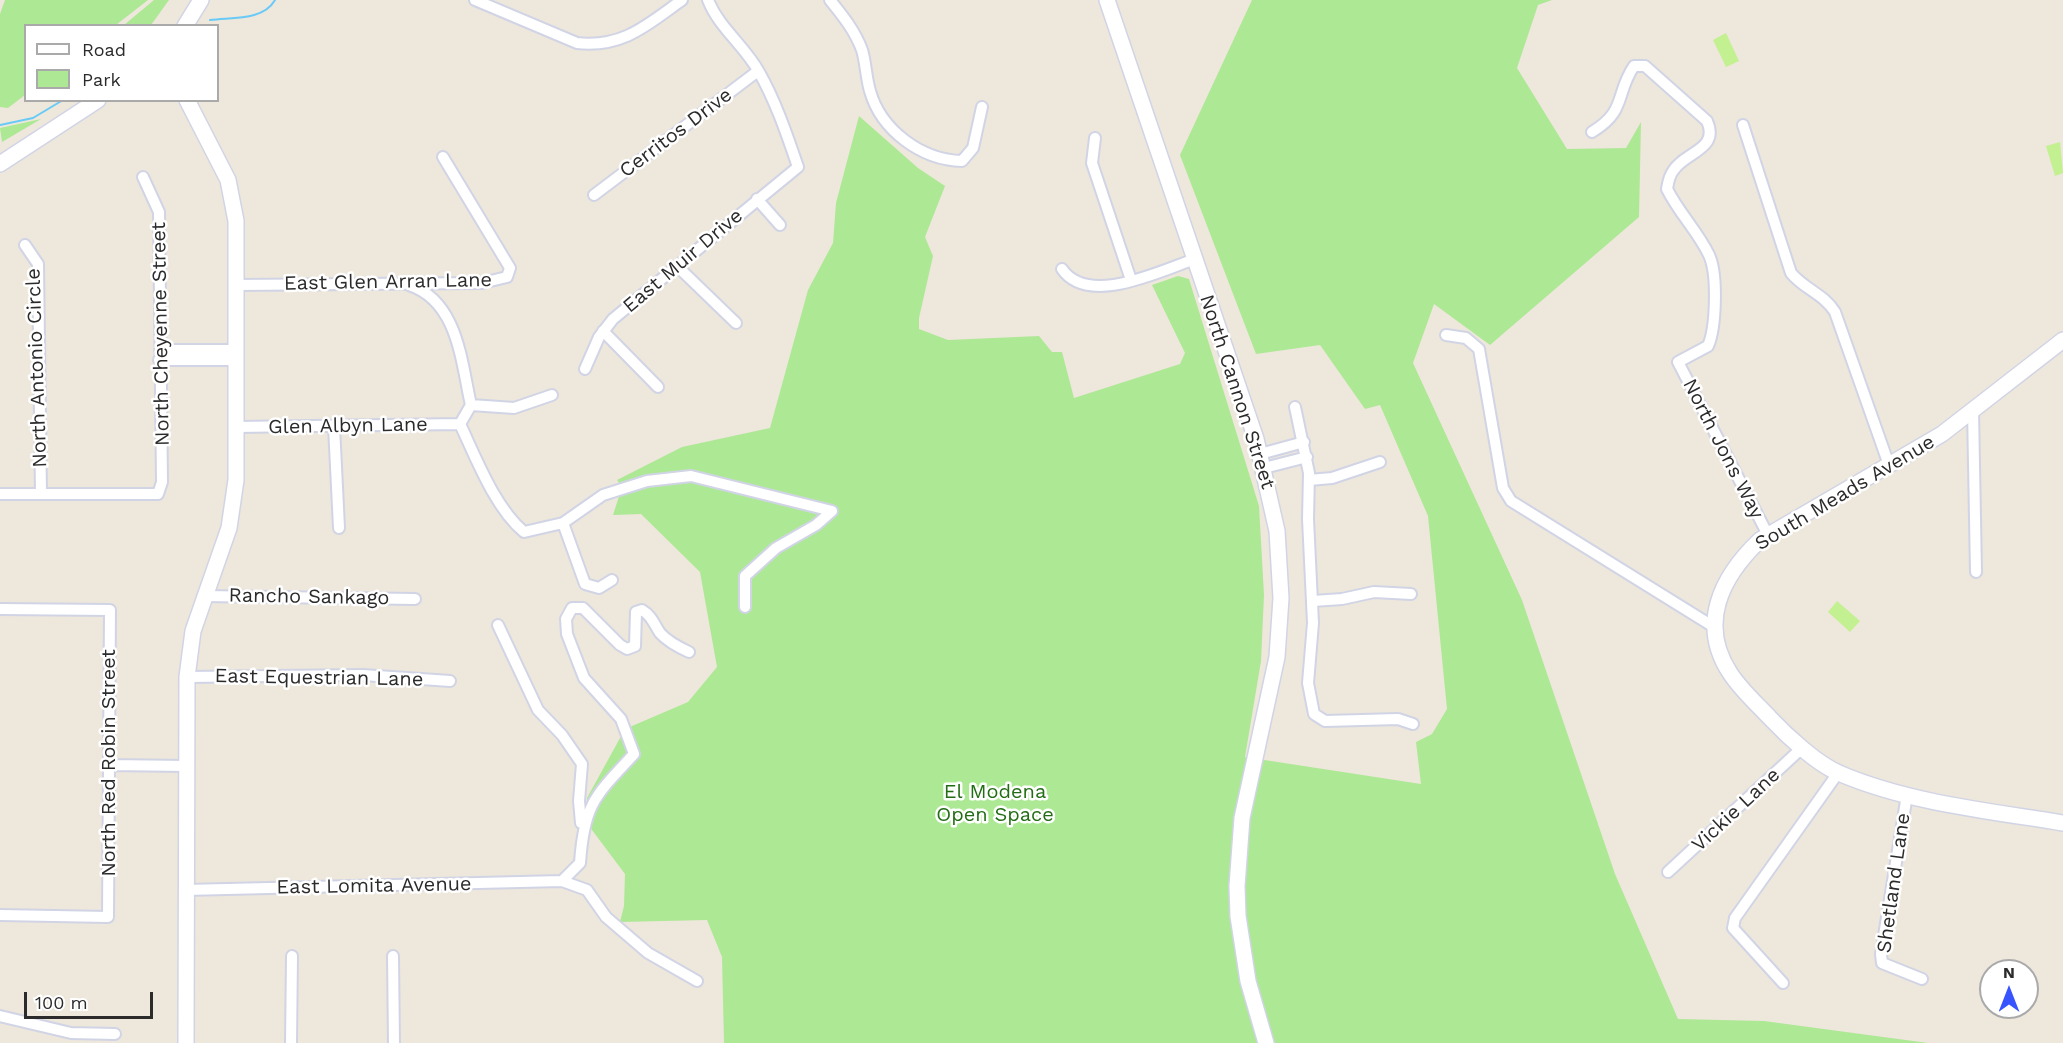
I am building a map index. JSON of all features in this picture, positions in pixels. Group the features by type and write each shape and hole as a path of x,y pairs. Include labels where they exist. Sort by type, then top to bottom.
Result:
{"street":[{"path":"186,24 201,0"},
{"path":"475,0 577,43 592,45 629,37 682,0"},
{"path":"708,0 716,17 758,71"},
{"path":"830,0 856,36 862,51 870,92 882,119 909,145 952,161 962,161 973,148 982,107"},
{"name":"North Cannon Street","path":"1107,0 1262,461 1280,560 1279,636 1274,677 1242,818 1238,886 1238,916 1248,981 1266,1043"},
{"name":"North Jons Way","path":"1592,132 1604,125 1619,107 1629,74 1634,66 1645,66 1707,122 1710,129 1703,148 1673,170 1667,189 1710,256 1714,331 1708,346 1678,362 1768,535"},
{"name":"East Muir Drive","path":"585,369 603,331 628,306 798,167 782,120 758,71"},
{"name":"Cerritos Drive","path":"594,195 758,71"},
{"path":"0,164 95,102"},
{"path":"186,1043 187,677 192,631 229,528 236,480 236,221 228,180 188,102"},
{"path":"1743,125 1791,273 1797,281 1824,298 1835,312 1889,465"},
{"path":"1095,138 1092,163 1131,280"},
{"name":"East Glen Arran Lane","path":"236,285 406,285 417,282 482,283 505,279 510,273 510,268 443,157"},
{"name":"North Cheyenne Street","path":"41,494 158,494 162,482 159,212 143,177"},
{"path":"757,199 780,225"},
{"name":"North Antonio Circle","path":"25,245 38,264 41,494"},
{"path":"1062,269 1070,279 1084,285 1104,287 1195,259"},
{"path":"677,266 736,322"},
{"path":"406,285 432,296 450,320 471,405 460,424 482,472 514,524 524,532 563,523 603,495 647,482 691,476 832,511 816,525 776,548 745,576 745,607"},
{"path":"603,331 658,387"},
{"path":"1446,335 1466,338 1473,342 1479,350 1505,494 1525,512 1714,627"},
{"name":"South Meads Avenue","path":"2063,340 1942,434 1768,535 1743,556 1727,578 1718,598 1714,627 1724,661 1738,685 1779,728 1838,773 1907,795 2063,823"},
{"path":"160,355 236,355"},
{"path":"471,405 513,408 552,395"},
{"path":"1295,407 1307,457 1309,480 1308,519 1313,601 1308,683 1313,711 1320,719 1398,719 1413,724"},
{"path":"1973,410 1976,572"},
{"name":"Glen Albyn Lane","path":"236,427 460,424"},
{"path":"334,426 339,528"},
{"path":"1262,461 1304,442"},
{"path":"1262,461 1307,457"},
{"path":"1309,480 1332,478 1380,462"},
{"path":"0,494 41,494"},
{"path":"563,523 585,584 599,588 612,580"},
{"path":"1313,601 1342,599 1374,592 1411,594"},
{"name":"Rancho Sankago","path":"203,596 414,599"},
{"path":"582,829 595,797 634,754 621,719 584,678 567,634 566,619 572,608 583,608 620,645 627,649 635,646 634,617 636,612 642,610 649,614 661,634 675,646 689,652"},
{"name":"North Red Robin Street","path":"0,609 110,610 108,917 0,915"},
{"path":"498,625 538,710 562,735 582,764 579,801 582,829 580,863 562,881 586,890 606,916 648,952 697,981"},
{"name":"East Equestrian Lane","path":"187,677 363,675 450,681"},
{"name":"Vickie Lane","path":"1668,873 1803,747"},
{"path":"110,765 186,766"},
{"path":"1783,983 1733,928 1735,918 1838,773"},
{"name":"Shetland Lane","path":"1907,795 1881,954 1882,963 1888,967 1923,979"},
{"name":"East Lomita Avenue","path":"185,890 562,881"},
{"path":"291,1043 292,956"},
{"path":"393,956 394,1043"},
{"path":"0,1016 71,1032 115,1034"}],"green space":[{"path":"5,0 148,0 117,24 24,24 24,96 8,108 0,107 0,14"},
{"path":"154,0 169,0 152,24 125,24"},
{"name":"El Modena Open Space","path":"1252,0 1552,0 1538,5 1517,68 1567,149 1626,148 1641,122 1639,217 1490,345 1434,304 1413,363 1522,600 1615,874 1678,1019 1764,1021 1928,1043 724,1043 722,957 707,920 620,922 624,906 625,874 589,826 587,798 625,729 688,702 717,667 700,572 641,514 613,515 622,487 617,480 682,447 770,428 808,290 833,243 836,203 859,116 918,168 945,186 925,237 933,256 919,318 919,329 948,340 1039,336 1052,352 1062,352 1074,398 1180,364 1185,353 1152,285 1178,276 1189,279 1259,506 1264,595 1261,661 1245,757 1421,784 1416,742 1432,734 1447,709 1428,516 1380,405 1365,409 1320,345 1256,354 1180,155"},
{"path":"1726,33 1739,61 1726,67 1713,40"},
{"path":"41,119 2,142 0,128"},
{"path":"2060,142 2063,173 2055,176 2046,146"},
{"path":"1837,601 1860,621 1850,632 1828,612"}],"waterway":[{"path":"210,20 255,15 270,7 275,0"},
{"path":"0,125 33,118 60,102"}]}
